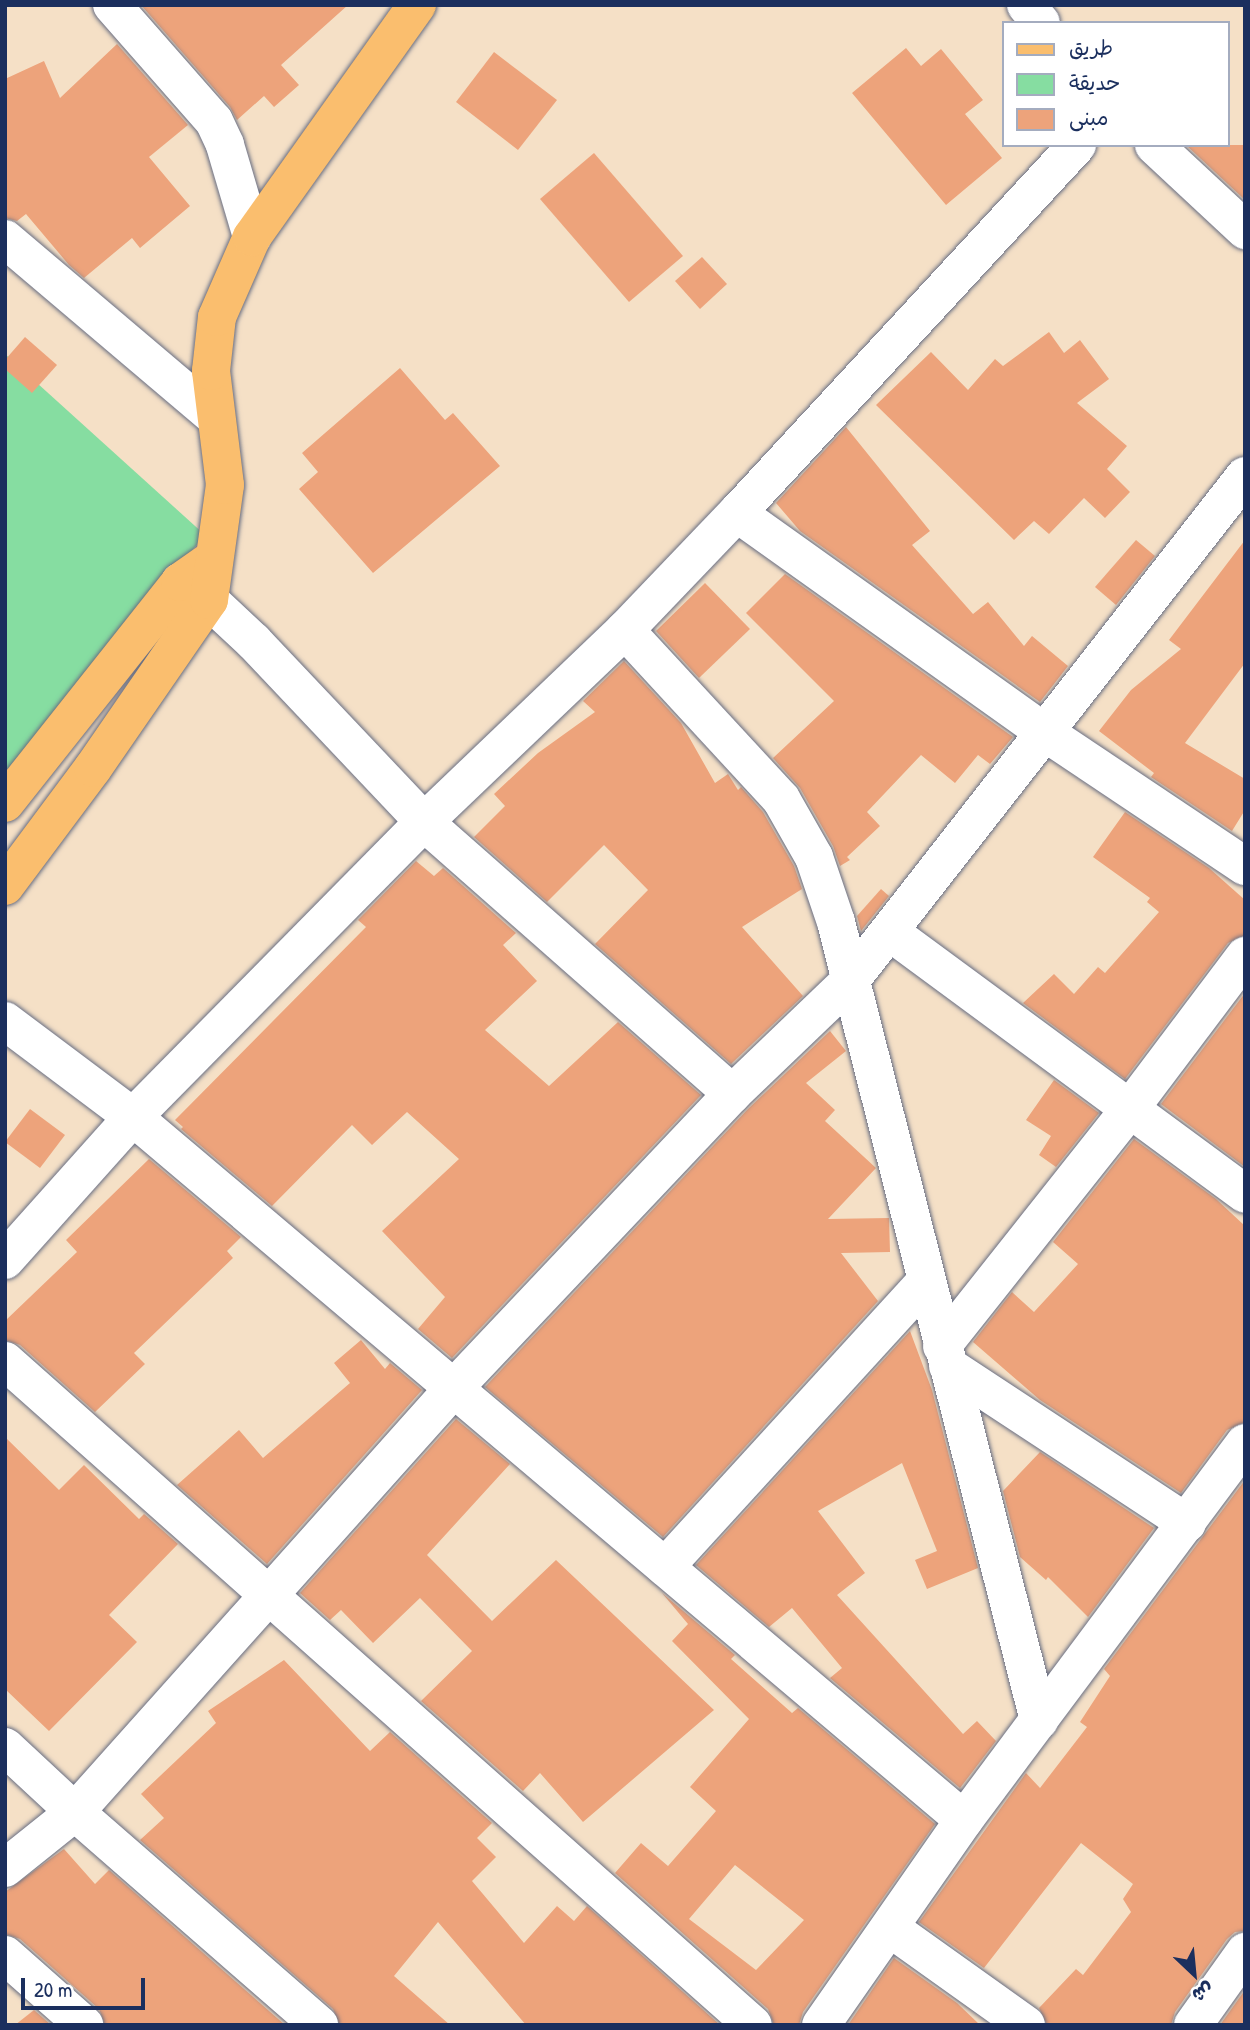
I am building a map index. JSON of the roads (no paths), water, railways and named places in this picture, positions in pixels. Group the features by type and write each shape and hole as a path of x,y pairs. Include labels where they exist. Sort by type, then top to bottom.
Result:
{"main road":[{"path":"5,886 93,768 213,559 225,485 214,416 211,370 217,317 252,237 417,5"},
{"path":"5,803 195,591"}],"street":[{"path":"112,5 214,121 225,145 252,237"},
{"path":"1026,5 1039,21"},
{"path":"5,1260 134,1117 424,821 625,630 737,513 1075,147"},
{"path":"1156,147 1239,214"},
{"path":"5,239 214,416"},
{"path":"5,1868 75,1812 267,1594 454,1388 732,1094 850,981 1245,476"},
{"path":"737,513 1043,731 1245,866"},
{"path":"195,591 254,642 424,821 732,1094"},
{"path":"625,630 781,799 814,857 836,922 1039,1721"},
{"path":"890,932 1245,1194"},
{"path":"945,1356 1245,956"},
{"path":"7,1026 134,1117 964,1820"},
{"path":"665,1567 926,1281"},
{"path":"945,1356 1187,1523"},
{"path":"5,1361 753,2025"},
{"path":"821,2025 964,1820 1245,1443"},
{"path":"5,1747 75,1812 319,2025"},
{"path":"890,1928 1026,2025"},
{"path":"1193,2025 1245,1952"},
{"path":"5,1955 84,2025"}]}
